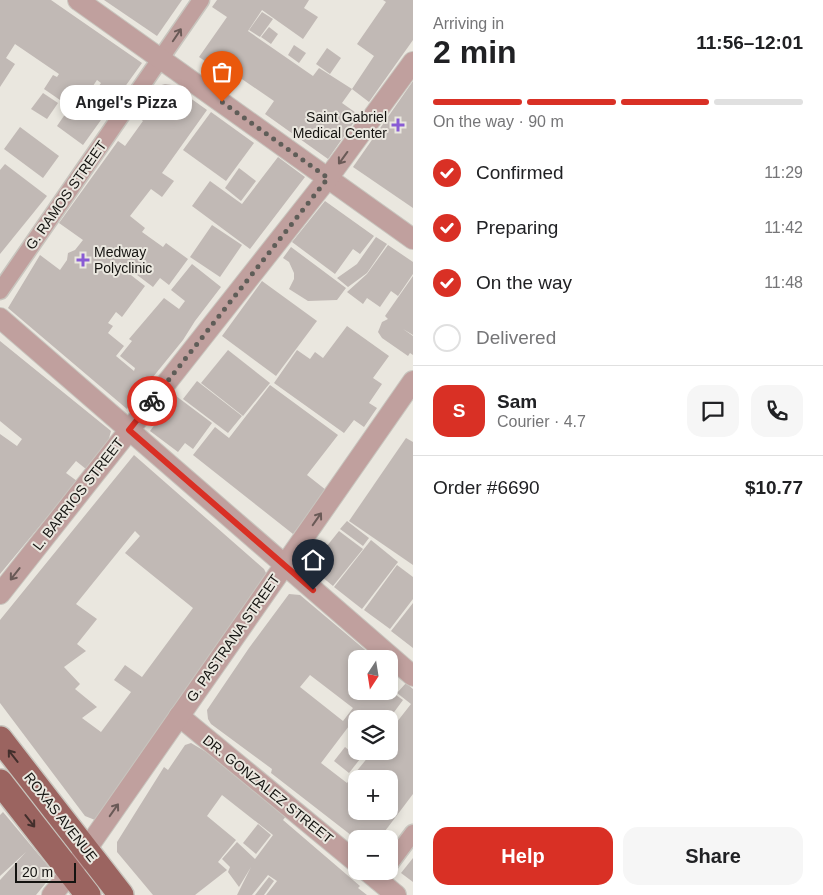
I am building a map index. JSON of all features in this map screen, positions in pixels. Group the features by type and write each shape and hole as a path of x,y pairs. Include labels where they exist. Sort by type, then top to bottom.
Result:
{"main road":[{"name":"ROXAS AVENUE","path":"0,739 121,895"},
{"name":"ROXAS AVENUE","path":"0,782 88,895"}],"street":[{"path":"78,0 413,239"},
{"name":"G. RAMOS STREET","path":"0,291 201,0"},
{"name":"L. BARRIOS STREET","path":"0,594 328,178 413,62"},
{"path":"0,318 413,676"},
{"name":"G. PASTRANA STREET","path":"52,895 70,873 413,381"},
{"name":"DR. GONZALEZ STREET","path":"179,716 348,855"},
{"path":"398,850 413,833"},
{"path":"385,880 396,895"}],"building":[{"path":"0,0 51,0 142,63 83,145 57,126 68,110 78,116 101,83 97,80 76,111 44,89 53,75 57,77 59,74 15,44 6,58 15,64 0,87"},
{"path":"104,0 182,0 157,36"},
{"path":"217,0 309,0 304,8 318,17 303,39 262,10 248,31 313,76 319,68 352,89 342,103 359,115 328,159 265,114 274,101 223,66 220,71 199,57 227,17 212,7"},
{"path":"383,0 413,0 413,40 369,102 352,89 374,56 357,44 386,2"},
{"path":"262,12 273,19 260,37 249,30"},
{"path":"269,27 278,34 271,44 261,37"},
{"path":"294,45 306,53 299,63 288,55"},
{"path":"327,48 341,58 330,74 316,64"},
{"name":"Saint Gabriel Medical Center","path":"413,81 413,208 353,167"},
{"path":"172,85 207,110 162,173 174,181 162,197 151,189 130,216 145,228 142,232 163,247 166,243 188,259 169,285 160,278 153,287 120,262 118,265 145,286 122,317 116,312 108,323 113,326 108,333 124,346 116,356 134,371 135,368 120,356 132,341 129,339 164,298 179,309 185,301 171,290 192,264 221,287 183,340 127,409 8,308 40,255 60,270 67,260 68,253 75,250 83,240 59,223 118,141 125,146 143,121 137,116 158,86"},
{"path":"43,93 58,103 47,119 31,109"},
{"path":"211,112 254,143 226,181 183,150"},
{"path":"20,127 59,156 43,178 4,149"},
{"path":"278,157 305,177 250,249 192,206 210,181 242,204"},
{"path":"5,164 47,196 0,254 0,170"},
{"path":"239,168 256,181 241,201 225,188"},
{"path":"325,201 374,236 360,254 353,249 335,274 292,242"},
{"path":"212,225 242,245 220,277 190,257"},
{"path":"376,237 387,244 367,273 348,287 337,278 357,264"},
{"path":"388,245 413,262 413,274 398,296 391,291 380,307 367,298 363,304 347,292 367,274"},
{"path":"291,247 346,288 337,300 308,301 289,289 294,279 294,273 289,262 283,258"},
{"path":"413,276 413,335 403,329 413,336 413,355 410,353 408,356 382,338 378,332 382,322 388,319 385,316"},
{"path":"262,281 317,321 276,376 222,336"},
{"path":"347,326 389,356 373,378 382,384 369,403 377,408 364,427 354,420 344,433 274,383 297,350 310,359 315,352 323,358"},
{"path":"0,341 111,431 108,442 86,469 76,461 66,473 77,481 0,574 0,434 17,446 22,439 0,421"},
{"path":"228,350 270,383 243,416 201,383"},
{"path":"197,381 242,416 228,433 183,399"},
{"path":"270,385 338,435 307,475 326,490 293,534 193,455 215,427 229,438"},
{"path":"176,396 212,423 193,449 185,443 178,452 150,431"},
{"path":"406,438 413,442 413,565 349,521"},
{"path":"134,455 264,569 266,573 265,578 95,820 85,816 0,703 0,620","holes":["135,531 140,536 125,553 193,608 142,677 125,665 114,680 131,692 101,732 82,718 97,707 75,689 80,684 64,667 86,651 77,644 97,619 76,604"]},
{"path":"347,521 369,538 363,546 340,529"},
{"path":"339,531 363,549 333,586 310,567"},
{"path":"371,540 398,562 362,609 334,587"},
{"path":"397,565 413,577 413,599 390,629 364,610"},
{"path":"289,594 300,595 365,650 348,650 348,700 398,700 398,696 403,700 396,710 351,710 353,708 310,675 300,687 343,721 348,714 348,727 321,763 347,783 348,782 348,820 393,820 386,830 348,830 348,833 271,773 272,769 211,724 208,719 207,710"},
{"path":"413,603 413,648 391,631"},
{"path":"406,683 413,689 413,794 398,814 398,770 358,770 366,760 398,760 398,721 411,704 398,694"},
{"path":"191,743 213,756 287,815 283,820 348,876 348,880 353,880 360,886 358,888 367,895 266,895 277,881 268,875 252,895 237,895 251,867 239,887 228,872 230,867 222,859 237,842 255,859 273,835 222,795 207,816 236,840 218,862 227,870 195,895 153,895 117,852 117,842 164,767 168,770 185,745"},
{"path":"345,747 348,749 348,760 359,760 348,772 334,761"},
{"path":"3,812 54,873 36,895 0,895 0,880 26,852 0,876 0,815"},
{"path":"258,824 271,835 256,854 243,843"},
{"path":"413,858 413,882 401,873"},
{"path":"269,877 274,881 264,895 255,895"}],"way so far":[{"path":"152,401 328,178 222,102"}],"place":[{"name":"Angel's Pizza","path":"222,102"},
{"name":"Saint Gabriel Medical Center","path":"398,125"},
{"name":"Medway Polyclinic","path":"83,260"}],"route":[{"path":"152,401 129,430 313,590"}]}
